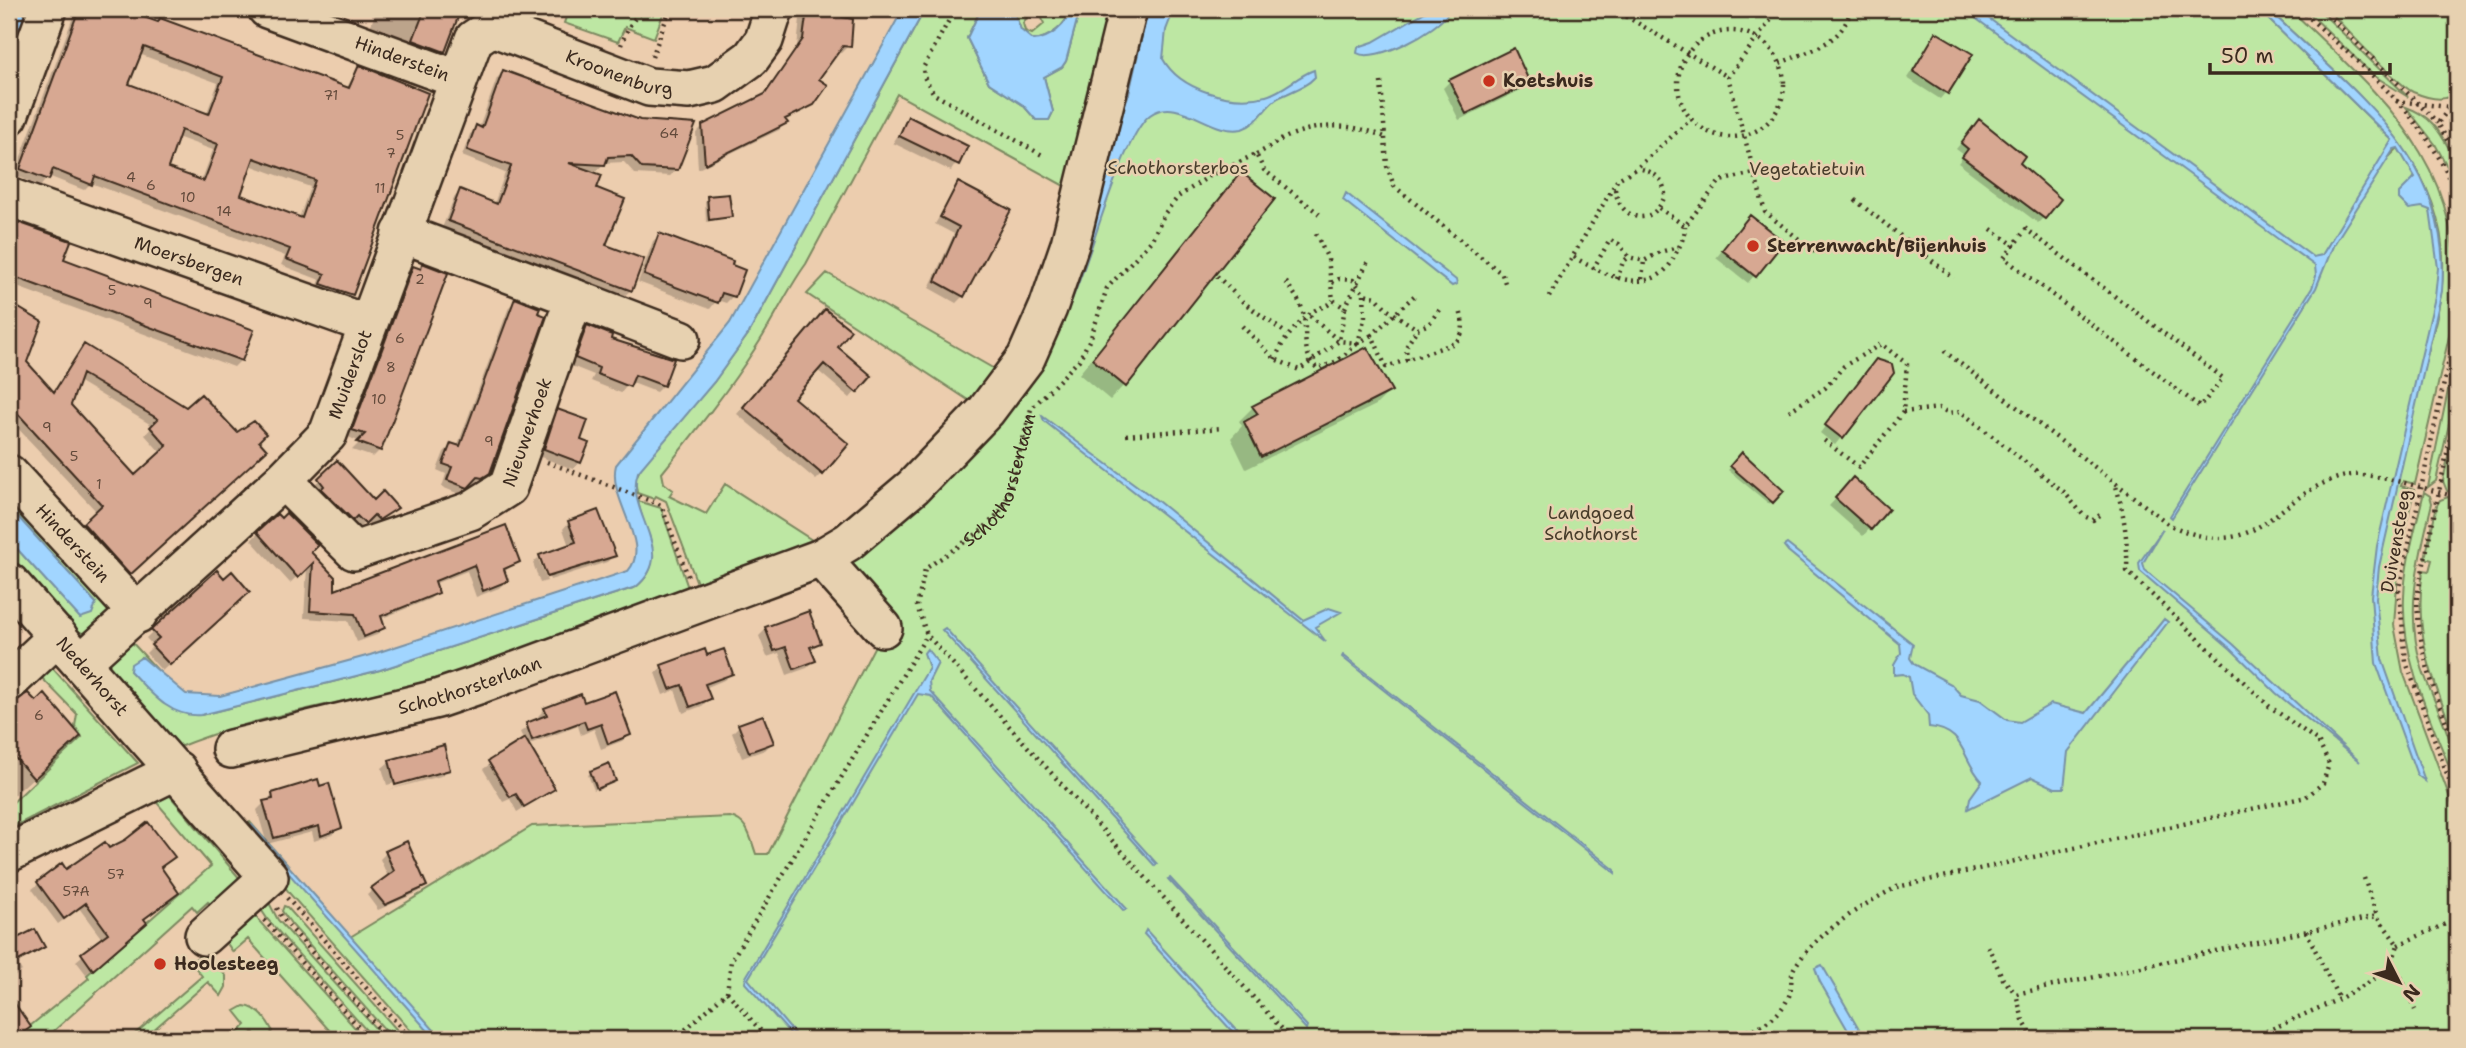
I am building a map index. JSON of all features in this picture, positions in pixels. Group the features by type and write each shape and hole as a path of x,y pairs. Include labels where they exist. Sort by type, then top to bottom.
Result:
{"street":[{"path":"9,116 48,9"},
{"name":"Hinderstein","path":"267,9 457,79"},
{"name":"Kroonenburg","path":"457,79 474,39 492,27 649,87 690,90 715,83 751,58 764,40 774,9"},
{"name":"Schothorsterlaan","path":"231,748 437,699 821,558 855,536 914,487 986,411 1026,358 1048,308 1070,244 1128,9"},
{"name":"Muiderslot","path":"82,662 138,614 328,434 457,79"},
{"name":"Moersbergen","path":"9,197 367,324"},
{"path":"401,233 681,339"},
{"name":"Nieuwerhoek","path":"282,480 354,551 470,511 508,487 574,298"},
{"name":"Hinderstein","path":"9,474 138,614"},
{"path":"821,558 883,628"},
{"name":"Nederhorst","path":"9,582 177,770"},
{"path":"9,682 58,636"},
{"path":"9,853 177,770 269,877 204,936"}],"path":[{"path":"611,72 631,22 640,13 661,12 662,9"},
{"path":"649,87 657,60 651,58 670,9"},
{"path":"955,9 923,68 928,85 944,101 1042,155"},
{"path":"1614,9 1728,77 1765,212 1815,252"},
{"path":"1728,77 1779,9"},
{"path":"1780,63 1829,43 1849,16 1850,9"},
{"path":"2300,9 2395,100 2432,145 2454,189 2457,203"},
{"path":"2322,9 2438,123 2457,158"},
{"path":"1738,33 1758,37 1780,63 1783,91 1780,106 1763,125 1744,136 1719,135 1691,119 1680,100 1678,88 1688,51 1717,34 1738,33"},
{"path":"1381,82 1387,166 1400,194 1503,274 1506,283"},
{"path":"2438,123 2457,98"},
{"path":"2395,100 2457,108"},
{"path":"1549,297 1624,173 1637,167 1691,119"},
{"name":"Schothorsterlaan","path":"927,635 917,607 925,569 981,531 999,513 1008,496 1031,409 1079,359 1091,337 1107,288 1151,241 1165,213 1178,197 1208,177 1287,136 1334,125 1357,126 1385,137"},
{"path":"1256,154 1264,170 1323,217"},
{"path":"1614,188 1620,207 1635,217 1650,215 1659,208 1665,195 1661,180 1652,171 1637,167"},
{"path":"1574,257 1617,279 1642,279 1665,272 1679,247 1685,226 1720,181 1754,173"},
{"path":"2454,189 2457,176"},
{"path":"1855,200 1954,278"},
{"path":"1659,208 1685,226"},
{"path":"1991,229 2014,245"},
{"path":"2026,229 2223,378 2200,407 2004,258 2014,245 2026,229"},
{"path":"1316,234 1328,259 1333,300"},
{"path":"1593,269 1610,240 1619,244 1629,257 1644,261 1660,252 1679,247"},
{"path":"1617,279 1623,262 1629,257"},
{"path":"1242,326 1275,359 1299,370 1339,341 1345,308 1369,259"},
{"path":"1642,279 1644,261"},
{"path":"1217,276 1243,302 1287,334"},
{"path":"1332,283 1353,280 1364,294 1376,298 1394,315 1417,329"},
{"path":"1286,282 1301,306 1304,345 1309,361 1318,369 1337,360 1373,335 1414,296"},
{"path":"1358,343 1365,316 1364,294"},
{"path":"1333,300 1345,308"},
{"path":"1275,359 1287,334 1333,300"},
{"path":"1373,335 1386,367 1455,343 1462,335 1464,326 1460,309"},
{"path":"1407,360 1406,347 1417,329 1429,324 1439,310"},
{"path":"1310,316 1339,341 1358,343"},
{"name":"Duivensteeg","path":"2457,323 2399,590 2406,662 2457,800"},
{"path":"1789,411 1825,388 1844,366 1881,344 1907,364 1903,412 1859,467 1821,438"},
{"path":"1944,351 2170,525 2204,539 2225,540 2247,533 2325,482 2356,475 2457,496"},
{"path":"2457,405 2420,573 2418,628 2425,668 2457,751"},
{"path":"1903,412 1939,408 1949,413 1960,411 2064,492 2084,516 2093,520 2100,515"},
{"path":"1126,435 1223,429"},
{"path":"520,452 661,505 699,603"},
{"path":"1758,1039 1760,1029 1788,998 1793,968 1811,946 1871,901 1897,887 2306,797 2323,783 2329,764 2318,741 2269,706 2127,571 2123,509 2115,483"},
{"path":"675,1039 727,992 731,961 927,635 1291,1039"},
{"path":"269,877 282,918 388,1039"},
{"path":"269,877 411,1039"},
{"path":"2364,878 2377,916 2398,945"},
{"path":"2017,994 2377,916"},
{"path":"2398,945 2457,919"},
{"path":"2306,931 2339,999"},
{"path":"2249,1039 2339,999 2389,971 2398,945"},
{"path":"1989,946 2003,979 2017,994 2023,1020 2033,1039"},
{"path":"2392,966 2400,975 2415,1010"},
{"path":"727,992 768,1039"},
{"path":"1720,1039 1760,1029"}],"green space":[{"path":"569,9 665,9 654,38 625,27 618,42 564,23"},
{"path":"925,9 988,9 978,15 967,38 989,83 1023,105 1036,120 1049,120 1053,112 1044,77 1062,67 1066,61 1080,9 1121,9 1066,187 897,94 806,264 763,337 723,395 662,473 664,483 673,490 669,496 706,514 725,484 815,542 697,583 666,501 656,496 654,499 637,493 635,479 644,462 714,382 749,333"},
{"path":"1013,9 1033,9 1023,23 1025,31 1032,34 1044,24 1039,9 1071,9 1056,30 1033,40 1021,30"},
{"name":"Landgoed Schothorst","path":"1135,9 2258,9 2392,140 2386,151 2390,156 2398,148 2415,175 2413,180 2419,207 2428,207 2438,242 2438,281 2427,356 2443,272 2440,230 2428,192 2410,157 2386,124 2268,9 2290,9 2388,107 2413,140 2433,176 2447,216 2454,262 2454,315 2415,484 2403,481 2401,486 2414,490 2399,556 2394,625 2403,672 2457,817 2457,1039 418,1039 290,894 243,827 250,822 350,937 532,826 730,817 745,826 756,854 768,854 885,626 836,570 1026,370"},
{"path":"2305,9 2318,9 2408,97 2373,75"},
{"path":"2327,9 2457,9 2457,90 2443,98 2431,98 2413,92 2382,66"},
{"path":"2406,107 2424,116 2441,135 2456,161 2453,177 2435,144"},
{"path":"827,273 996,370 971,402 807,294"},
{"path":"2457,347 2457,389 2436,481 2428,487"},
{"path":"2457,416 2457,493 2447,491 2443,481"},
{"path":"9,486 117,611 92,634 77,632 9,568 9,540 80,617 96,603 9,507"},
{"path":"2424,492 2430,496 2432,503 2415,585 2414,626 2422,668 2454,754 2457,786 2413,670 2404,622 2406,571"},
{"path":"2448,497 2457,500 2457,743 2433,679 2421,617 2423,570 2429,571 2432,560 2425,558 2437,505 2440,500"},
{"path":"638,501 661,508 688,588 485,663 416,684 263,719 174,749 108,676 109,655 128,638 163,676 141,657 130,671 163,703 201,715 380,670 636,587 646,577 652,557"},
{"path":"47,662 138,763 9,829 9,806 82,737 75,726 77,714 37,673"},
{"path":"166,791 241,880 217,911 208,902 197,912 192,906 45,1039 23,1039 19,1035 89,978 87,975 211,866 152,797"},
{"path":"265,895 278,920 385,1039 374,1039 268,920 260,908"},
{"path":"250,906 259,921 365,1039 337,1039 248,939 233,952 224,939"},
{"path":"284,906 405,1039 393,1039 292,925 282,911"},
{"path":"202,956 212,960 226,976 226,987 221,996 208,982 143,1039 129,1039 202,976 190,961"},
{"path":"244,1006 253,1008 264,1017 272,1030 270,1039 259,1039 253,1032 245,1039 231,1039 246,1025 235,1011"}],"water":[{"path":"9,9 38,9 9,87"},
{"path":"903,9 925,9 749,333 714,382 638,472 638,503 652,546 653,560 648,573 636,587 380,670 201,715 190,715 170,708 130,671 131,664 142,657 186,694 220,696 370,655 628,571 634,560 635,548 618,492 616,465 730,323"},
{"path":"988,9 1013,9 1021,30 1033,40 1051,34 1062,26 1071,9 1080,9 1066,61 1062,67 1044,77 1053,112 1049,120 1036,120 1023,105 989,83 967,38 978,15"},
{"path":"1148,9 1174,9 1166,30 1163,59 1171,70 1194,87 1223,96 1253,98 1273,94 1314,70 1315,77 1302,87 1278,98 1253,123 1242,129 1219,127 1172,109 1150,115 1124,157 1074,294 1041,364 1119,117 1129,94"},
{"path":"1430,9 1447,9 1448,13 1420,36 1391,50 1366,55 1357,53 1358,47 1373,42"},
{"path":"1963,9 1976,9 2313,257 2322,255 2392,140 2258,9 2268,9 2364,100 2391,131 2414,165 2432,202 2441,244 2442,291 2379,567 2376,598 2382,659 2425,781 2417,775 2376,663 2371,596 2377,546 2435,297 2438,268 2430,210 2422,207 2409,209 2399,199 2399,193 2415,177 2398,148 2394,149 2333,246 2316,288 2172,518 2170,516 2312,288 2316,276 2315,266"},
{"path":"1346,193 1456,280 1457,284 1452,286 1343,200"},
{"path":"1042,416 1159,502 1303,620 1329,608 1341,612 1315,627 1326,642 1044,421"},
{"path":"9,507 96,603 92,614 80,618 9,540"},
{"path":"2163,529 2143,563 2145,570 2233,644 2360,762 2276,693 2231,649 2140,571 2139,563"},
{"path":"1787,544 1913,644 1910,658 1914,664 1951,684 1961,695 1980,700 2007,720 2020,722 2051,704 2086,713 2164,619 2168,622 2068,752 2064,788 2055,788 2032,777 1968,809 1970,798 1982,781 1956,740 1941,729 1929,727 1928,715 1912,694 1909,677 1903,674 1894,675 1894,665 1901,653 1900,644 1788,551 1784,546"},
{"path":"945,628 1157,864 1155,866 942,630"},
{"path":"927,649 938,663 929,681 930,691 1127,909 1123,910 931,696 918,694 748,979 799,1039 795,1039 745,983 746,977 929,668 924,653"},
{"path":"1343,655 1615,870 1615,873 1342,657"},
{"path":"252,825 442,1039 435,1039 253,833 249,826"},
{"path":"1170,878 1307,1026 1306,1029 1168,879"},
{"path":"1146,930 1245,1039 1239,1039 1144,934"},
{"path":"1822,965 1865,1039 1853,1039 1820,982 1815,968"}],"building":[{"path":"79,9 121,9 158,22 160,18 349,88 359,65 428,93 353,295 321,284 325,274 286,259 290,249 95,176 92,185 53,169 49,180 20,169","holes":["144,47 223,77 209,114 129,84","181,130 218,144 204,181 168,168","254,158 315,180 302,218 241,195"]},
{"path":"425,9 461,9 445,52 413,40"},
{"path":"807,9 843,9 842,17 853,19 851,47 843,46 819,79 828,85 814,105 785,119 788,123 705,164 702,125 765,94 803,39"},
{"path":"1936,32 1973,54 1948,94 1913,71"},
{"name":"Koetshuis","path":"1514,48 1530,83 1466,114 1449,80"},
{"path":"503,70 640,120 696,124 678,170 642,168 631,156 608,157 605,165 569,163 602,175 597,188 625,199 606,245 644,259 632,291 448,221 460,189 497,204 511,166 467,150 476,125 482,128"},
{"path":"908,116 968,146 959,165 899,136"},
{"path":"1979,119 2025,156 2020,163 2061,199 2045,219 1962,157 1968,149 1961,143"},
{"path":"1241,172 1275,199 1126,387 1092,359"},
{"path":"958,182 1011,210 964,297 935,281 959,227 940,217"},
{"path":"729,194 732,217 709,220 707,196"},
{"name":"Sterrenwacht/Bijenhuis","path":"1750,215 1784,242 1756,277 1722,250"},
{"path":"9,219 71,241 64,259 254,330 242,361 9,275"},
{"path":"659,233 733,261 732,265 745,270 735,297 722,293 718,303 644,275"},
{"path":"422,263 448,273 381,451 357,442 365,434 352,430 413,266 421,269"},
{"path":"515,298 540,308 538,313 546,316 490,473 482,478 478,477 468,488 447,480 452,467 443,464 451,443 460,446"},
{"path":"9,302 42,322 27,362 54,392 84,344 186,407 201,394 237,432 254,421 266,434 259,441 267,450 130,575 83,523 102,505 9,404","holes":["82,374 158,419 150,427 167,446 135,475 71,405"]},
{"path":"825,309 851,330 838,347 872,376 857,393 824,364 794,398 849,444 823,475 743,407"},
{"path":"587,325 612,335 611,339 674,359 664,386 635,375 630,387 597,374 599,368 575,358"},
{"path":"1367,347 1392,391 1261,457 1244,422 1258,414 1252,406"},
{"path":"1876,359 1892,364 1894,373 1843,439 1825,425"},
{"path":"557,409 588,420 581,440 589,443 581,463 544,449"},
{"path":"1742,452 1784,491 1773,503 1730,466"},
{"path":"337,460 374,500 383,491 398,508 379,520 374,515 365,524 357,516 353,520 321,489 324,486 318,478"},
{"path":"1853,477 1889,509 1871,530 1835,498"},
{"path":"598,510 616,556 547,577 539,555 576,542 568,521"},
{"path":"286,513 318,545 311,552 335,577 335,590 506,525 520,562 504,569 508,581 483,591 474,565 435,581 439,593 381,616 385,628 364,637 355,614 310,611 313,563 298,578 257,532 277,514 281,518"},
{"path":"217,570 224,578 232,571 250,592 170,665 151,645 159,638 151,630"},
{"path":"809,611 821,643 810,647 816,661 794,669 786,647 774,651 765,627"},
{"path":"705,649 707,655 724,649 733,674 705,684 711,699 690,707 682,685 670,689 661,665"},
{"path":"615,691 631,735 608,744 601,724 587,729 584,721 532,740 526,723 547,715 544,708 581,694 584,702"},
{"path":"28,693 36,701 44,693 81,736 34,779 9,751 9,702"},
{"path":"763,715 774,743 749,752 738,724"},
{"path":"525,738 555,789 524,807 516,794 510,797 488,761"},
{"path":"444,745 450,770 395,785 389,760"},
{"path":"609,763 616,781 597,789 590,771"},
{"path":"318,779 320,786 329,783 342,828 321,836 319,826 274,838 263,801 273,799 272,793"},
{"path":"148,822 175,857 161,867 179,893 144,919 147,923 93,970 81,953 108,933 86,903 64,919 37,882 62,863 66,869 105,842 109,848 125,840"},
{"path":"407,841 427,886 385,905 371,888 394,871 385,851"},
{"path":"35,929 45,947 9,966 9,942"},
{"path":"9,995 31,1027 15,1039 9,1039"}],"place":[{"name":"Koetshuis","path":"1489,81"},
{"name":"Sterrenwacht/Bijenhuis","path":"1753,246"},
{"name":"Hoolesteeg","path":"160,964"}],"park label":[{"name":"Schothorsterbos","path":"1178,168"},
{"name":"Vegetatietuin","path":"1807,169"}]}
